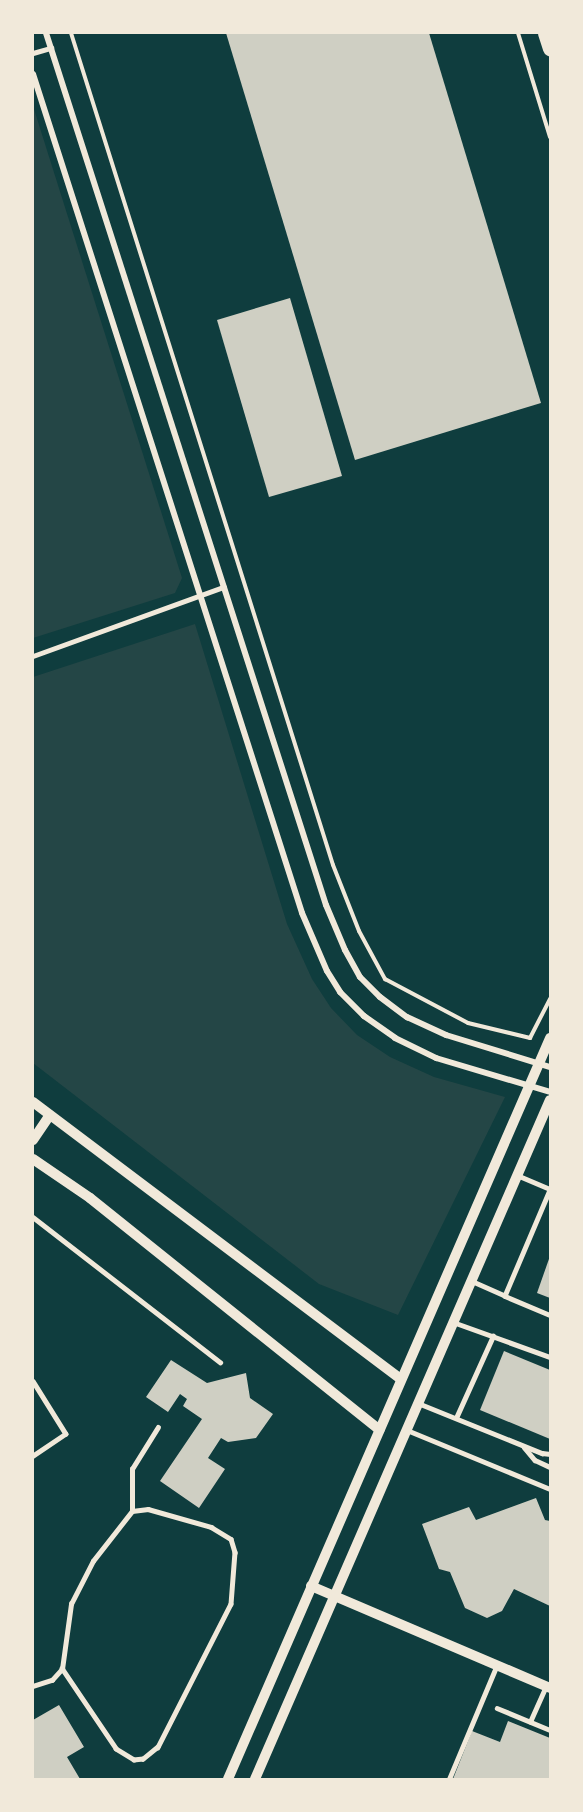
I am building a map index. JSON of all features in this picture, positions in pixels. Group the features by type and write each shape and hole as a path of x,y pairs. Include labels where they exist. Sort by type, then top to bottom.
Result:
{"main road":[{"path":"545,33 550,48"}],"street":[{"path":"46,33 326,905 345,950 360,977 380,997 407,1017 446,1035 550,1067"},
{"path":"33,74 302,913 327,971 340,992 364,1016 395,1038 436,1058 550,1092"},
{"path":"228,1779 550,1038"},
{"path":"255,1779 550,1100"},
{"path":"33,1102 400,1379"},
{"path":"33,1140 50,1115"},
{"path":"33,1159 90,1198 380,1430"},
{"path":"311,1586 548,1687"}],"lane":[{"path":"33,53 51,48"},
{"path":"33,656 224,587"},
{"path":"505,1296 550,1189 517,1175"},
{"path":"33,1217 220,1362"},
{"path":"471,1281 550,1315"},
{"path":"453,1322 550,1357"},
{"path":"456,1418 492,1336"},
{"path":"33,1381 66,1434 33,1456"},
{"path":"418,1403 550,1454"},
{"path":"33,1686 52,1680 62,1670 71,1604 93,1561 132,1511 132,1469 158,1427"},
{"path":"406,1430 550,1489"},
{"path":"523,1445 535,1460 550,1467"},
{"path":"62,1670 116,1749 134,1760 143,1759 158,1748 231,1604 235,1552 231,1539 211,1527 148,1509 132,1511"},
{"path":"449,1779 497,1665"},
{"path":"530,1722 548,1687"},
{"path":"497,1708 550,1730"}],"path":[{"path":"71,33 333,865 359,931 385,979 468,1023 530,1038 550,999"},
{"path":"518,33 550,137"}],"shaded area":[{"path":"33,106 182,578 175,593 33,638"},
{"path":"195,624 287,924 312,979 331,1008 357,1035 390,1057 434,1077 505,1097 398,1315 319,1284 33,1063 33,677"}],"building":[{"path":"226,33 429,33 541,403 355,460"},
{"path":"290,298 342,476 269,497 217,320"},
{"path":"550,1256 550,1298 537,1293"},
{"path":"504,1351 550,1370 550,1439 480,1410"},
{"path":"171,1360 207,1383 246,1373 250,1398 273,1414 256,1438 228,1442 221,1438 208,1458 225,1469 199,1508 160,1481 202,1419 183,1406 187,1399 180,1394 168,1412 146,1397"},
{"path":"536,1498 545,1520 550,1521 550,1606 514,1589 502,1611 487,1618 465,1608 450,1572 439,1569 422,1524 469,1507 476,1520"},
{"path":"59,1705 84,1747 67,1757 80,1779 33,1779 33,1720"},
{"path":"508,1721 550,1738 550,1779 453,1779 472,1731 500,1742"}]}
